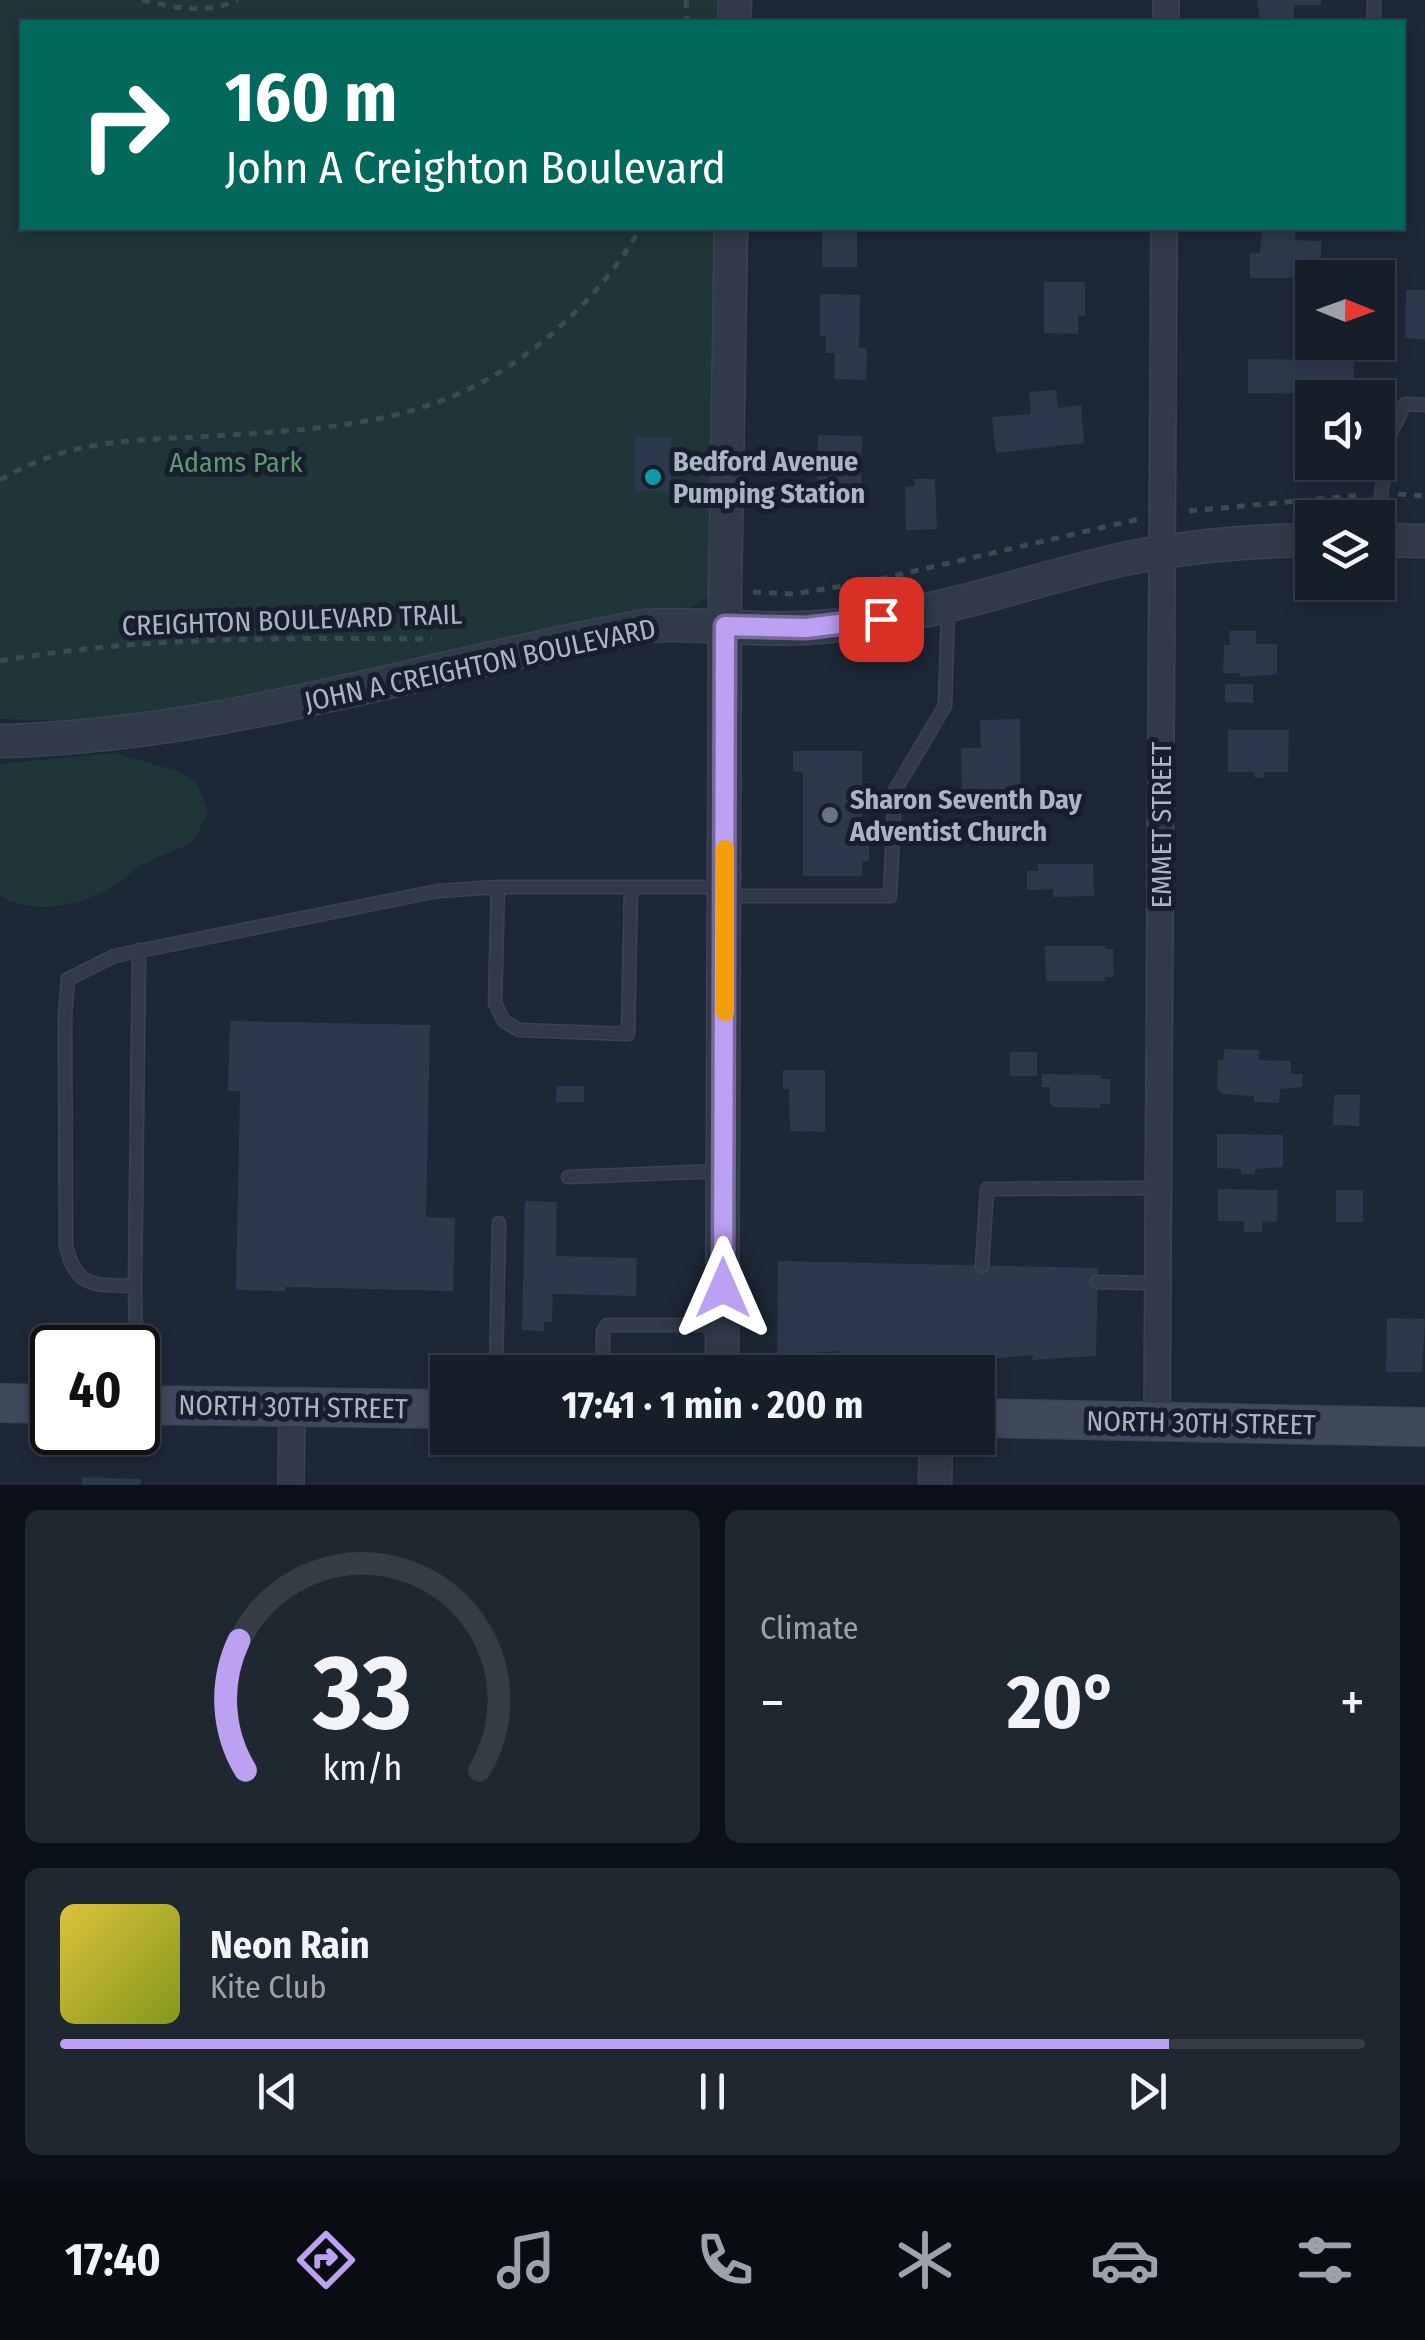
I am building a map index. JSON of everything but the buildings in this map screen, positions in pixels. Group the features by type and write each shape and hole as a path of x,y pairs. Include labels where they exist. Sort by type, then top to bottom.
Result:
{"main road":[{"path":"0,1403 30,1404"},
{"name":"NORTH 30TH STREET","path":"160,1405 430,1409"},
{"name":"NORTH 30TH STREET","path":"995,1418 1425,1428"}],"street":[{"path":"722,1355 731,230"},
{"name":"EMMET STREET","path":"1157,1422 1164,230"},
{"path":"1395,540 1425,541"},
{"name":"JOHN A CREIGHTON BOULEVARD","path":"0,741 72,738 275,709 604,634 684,624 806,628 881,619 1162,552 1295,541"},
{"path":"291,1485 292,1406"},
{"path":"935,1485 936,1455"}],"lane":[{"path":"1380,500 1388,440 1405,404 1425,405"},
{"path":"135,1286 89,1283 71,1268 66,1246 68,979 114,956 438,891 631,887 890,896 895,790 945,706 948,606"},
{"path":"498,887 494,1003 504,1021 519,1030 628,1034 631,887"},
{"path":"136,1325 140,950"},
{"path":"568,1177 724,1171"},
{"path":"982,1266 987,1189 1160,1188"},
{"path":"496,1355 499,1223"},
{"path":"1097,1282 1158,1283"},
{"path":"602,1355 602,1332 607,1326 722,1325"}],"path":[{"path":"142,0 192,11 211,10 238,0"},
{"path":"0,480 32,461 80,446 307,430 392,417 435,405 508,370 541,345 580,308 638,230"},
{"path":"756,592 794,594 863,583 1162,513 1381,494 1425,496"},
{"name":"CREIGHTON BOULEVARD TRAIL","path":"0,660 132,645 449,639"}],"green space":[{"name":"Adams Park","path":"0,0 719,0 719,20 20,20 20,230 717,230 710,596 692,607 611,618 266,694 78,721 0,719"},
{"path":"114,753 177,771 197,783 208,812 194,841 135,869 99,894 71,903 28,906 0,896 0,764"}],"slow traffic":[{"path":"725,849 725,1012"}],"place":[{"name":"Bedford Avenue Pumping Station","path":"653,477"},
{"name":"Sharon Seventh Day Adventist Church","path":"830,815"}],"route":[{"path":"723,1288 725,626 806,628 881,619"}]}
